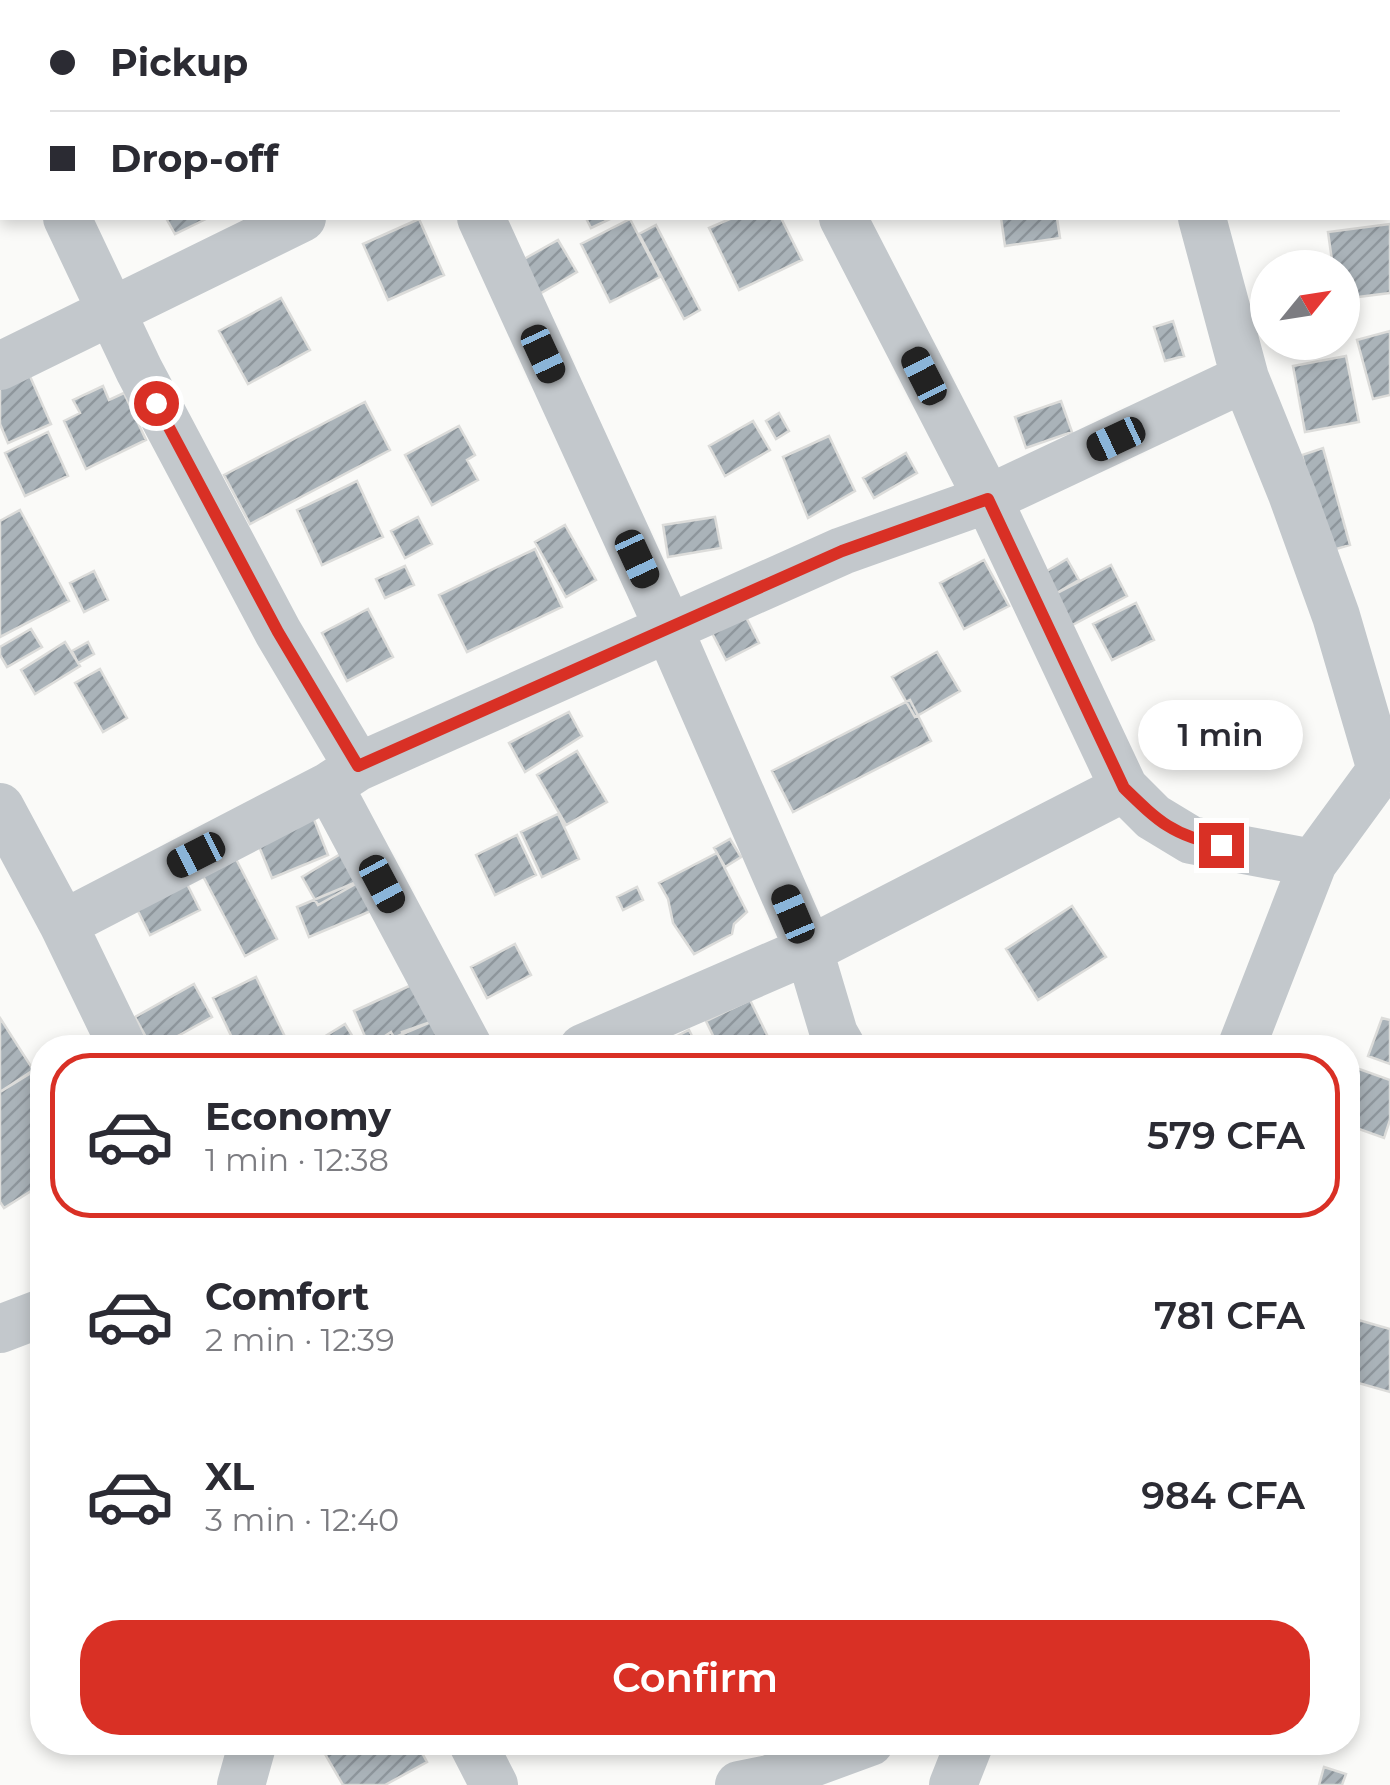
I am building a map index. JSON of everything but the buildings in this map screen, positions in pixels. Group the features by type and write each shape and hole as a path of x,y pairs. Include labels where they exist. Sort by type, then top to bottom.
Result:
{"street":[{"path":"67,220 139,370 278,632 464,1035"},
{"path":"0,366 298,220"},
{"path":"482,220 809,950 835,1035"},
{"path":"845,220 988,499 1124,788 1153,817 1191,840 1313,862"},
{"path":"1203,220 1244,378 1292,494 1386,767 1313,862 1246,1035"},
{"path":"63,924 344,776 842,551 988,499 1244,378"},
{"path":"612,1035 809,950 1124,788"},
{"path":"0,807 117,1035"},
{"path":"0,1329 30,1318"},
{"path":"242,1785 250,1755"},
{"path":"479,1755 494,1785"},
{"path":"739,1785 834,1755"},
{"path":"953,1785 965,1755"}],"route":[{"path":"156,403 278,632 358,766 842,551 988,499 1124,788 1153,817 1191,840 1221,845"}]}
